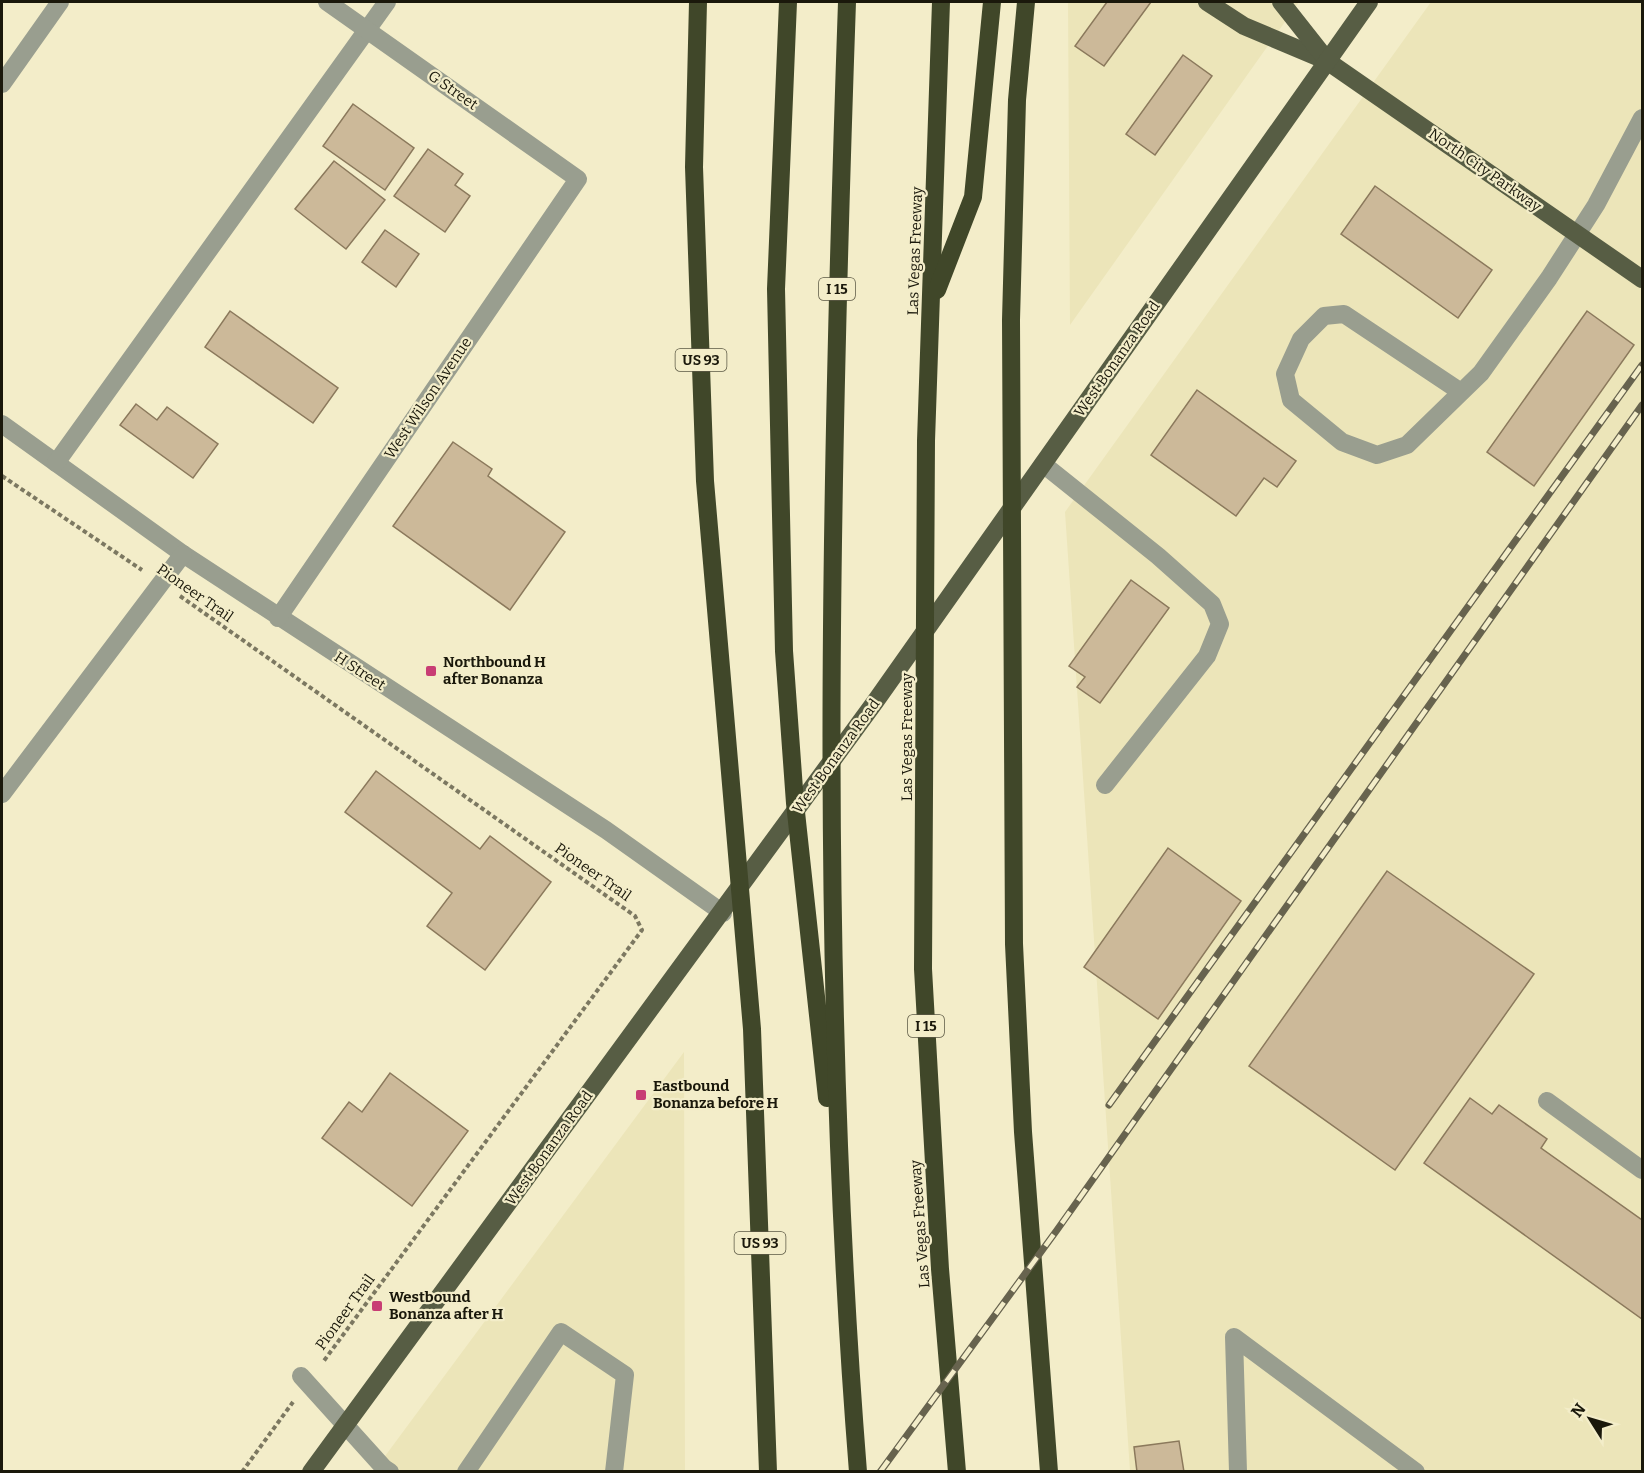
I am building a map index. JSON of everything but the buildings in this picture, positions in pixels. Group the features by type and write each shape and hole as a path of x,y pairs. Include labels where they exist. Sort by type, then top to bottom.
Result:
{"highway":[{"name":"US 93","path":"698,2 694,167 705,481 752,1029 768,1464"},
{"path":"788,2 776,289 784,651 811,958 840,1207"},
{"name":"I 15","path":"847,2 834,371 831,577 834,927 840,1207 858,1472"},
{"name":"Las Vegas Freeway","path":"941,2 926,441 923,969 940,1269 957,1472"},
{"path":"932,303 973,197 992,2"},
{"path":"1026,2 1016,112 1011,320 1014,944 1023,1132 1048,1463"}],"main road":[{"name":"North City Parkway","path":"1207,2 1244,26 1327,61 1642,279"},
{"name":"North City Parkway","path":"1281,2 1327,61"},
{"name":"West Bonanza Road","path":"311,1472 723,913 1369,2"}],"street":[{"path":"2,84 60,2"},
{"name":"G Street","path":"327,2 578,179"},
{"path":"56,464 387,2"},
{"path":"1461,392 1344,314 1324,315 1301,339 1285,374 1291,399 1342,442 1377,455 1407,445 1481,373 1577,234 1642,118"},
{"name":"West Wilson Avenue","path":"278,618 578,179"},
{"name":"H Street","path":"2,424 183,554 606,830 723,913"},
{"path":"1043,464 1158,556 1212,604 1220,624 1207,656 1105,785"},
{"path":"2,794 183,554"},
{"path":"1547,1101 1642,1170"},
{"path":"466,1472 561,1332 625,1375 614,1472"},
{"path":"1238,1472 1234,1337 1416,1472"},
{"path":"304,1379 345,1426 390,1472"}],"path":[{"name":"Pioneer Trail","path":"2,476 161,583 635,916 642,930 304,1379 243,1472"}],"shaded area":[{"path":"1068,2 1299,2 1070,325"},
{"path":"1431,2 1642,2 1642,1471 1130,1471 1065,512"},
{"path":"684,1052 685,1471 374,1471"}],"railway":[{"path":"1109,1105 1642,365"},
{"path":"880,1472 1057,1230 1642,405"}],"place":[{"name":"Northbound H after Bonanza","path":"431,671"},
{"name":"Eastbound Bonanza before H","path":"641,1095"},
{"name":"Westbound Bonanza after H","path":"377,1306"}]}
